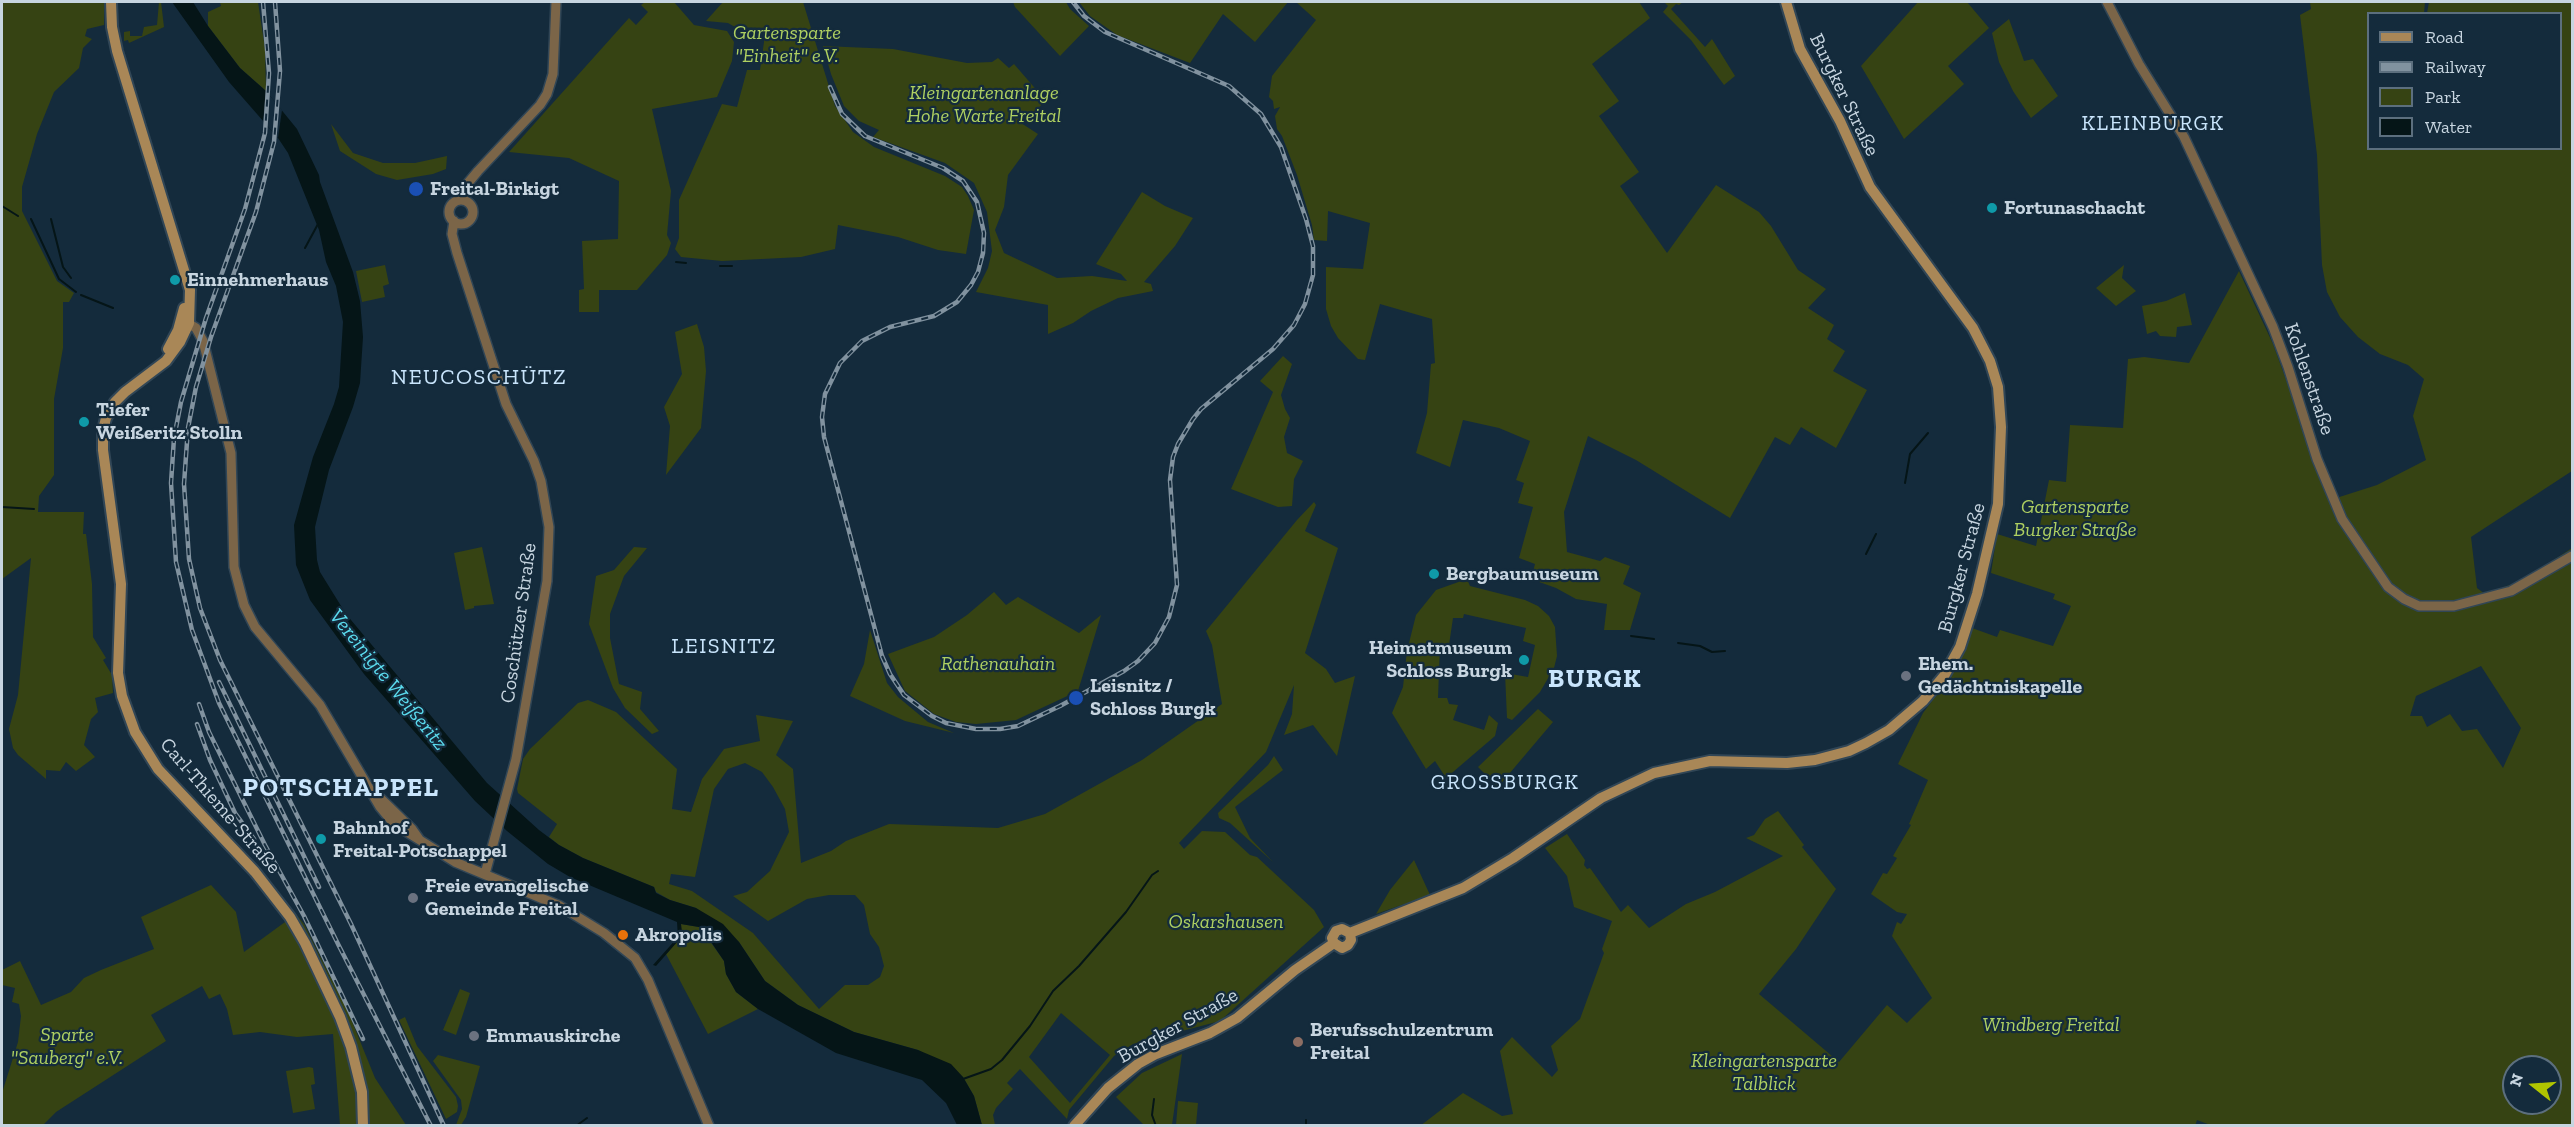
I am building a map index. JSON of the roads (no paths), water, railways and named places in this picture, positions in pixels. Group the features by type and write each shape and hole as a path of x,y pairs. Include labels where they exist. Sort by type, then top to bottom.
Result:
{"main road":[{"path":"111,2 112,27 117,51 182,265 183,327"},
{"name":"Burgker Straße","path":"1074,1125 1108,1088 1138,1064 1156,1054 1210,1033 1237,1018 1295,970 1334,943 1332,935 1336,930 1342,929 1350,933 1463,888 1513,858 1601,798 1654,773 1710,761 1808,761 1849,751 1889,730 1938,685 1960,647 1980,583 1998,504 2001,427 1998,387 1983,346 1970,323 1888,215 1870,187 1840,121 1800,49 1786,2"},
{"name":"Carl-Thieme-Straße","path":"183,327 152,371 115,402 106,418 103,430 103,450 121,584 118,673 122,696 135,732 158,769 255,872 290,917 305,943 340,1017 351,1047 362,1092 363,1125"}],"street":[{"path":"465,201 473,177 543,101 550,88 553,74 556,2"},
{"name":"Kohlenstraße","path":"2108,2 2139,64 2184,137 2272,327 2288,367 2317,459 2342,519 2388,587 2404,599 2419,606 2454,606 2511,591 2572,556"},
{"name":"Coschützer Straße","path":"465,201 472,207 473,215 470,221 458,223 450,215 450,208 454,202 465,201"},
{"name":"Coschützer Straße","path":"458,223 452,234 455,245 507,404 539,474 549,518 549,553 544,603 515,765 507,801 485,874"},
{"path":"183,327 203,341 231,453 234,567 244,605 263,639 320,705 380,807 394,824 406,834 419,839 455,862 560,906 604,933 635,958 648,980 709,1125"}],"water":[{"name":"Vereinigte Weißeritz","path":"172,2 193,2 240,68 266,91 297,129 319,175 353,272 360,301 363,337 360,383 329,470 315,527 320,572 346,614 487,783 539,830 559,845 583,858 654,887 656,893 696,908 723,924 739,942 765,981 798,1005 854,1032 918,1050 951,1064 963,1077 974,1096 982,1125 957,1125 946,1103 922,1080 836,1053 758,1009 736,992 726,974 724,961 707,936 708,933 699,927 681,924 682,932 678,941 656,966 653,965 678,937 677,922 570,877 548,864 507,831 475,801 364,674 310,600 296,565 294,525 313,457 339,387 343,322 336,286 326,262 319,230 288,153 278,138 229,82"}],"waterway":[{"path":"2,206 18,216"},
{"path":"31,219 59,279 76,292"},
{"path":"51,219 63,267 71,278"},
{"path":"305,248 318,224"},
{"path":"676,262 686,263"},
{"path":"720,266 732,266"},
{"path":"81,295 113,308"},
{"path":"1905,483 1910,454 1928,433"},
{"path":"2,507 34,509"},
{"path":"1866,554 1876,534"},
{"path":"1631,636 1654,639"},
{"path":"1678,643 1700,646 1712,652 1725,651"},
{"path":"963,1079 991,1069 1002,1060 1030,1026 1053,991 1079,966 1126,912 1152,875 1158,871"},
{"path":"1154,1099 1152,1115 1156,1126"},
{"path":"576,1126 587,1118"},
{"path":"1306,1120 1306,1126"}],"railway":[{"path":"263,2 269,73 265,133 245,209 206,318 181,402 174,438 171,483 176,562 192,630 219,703 431,1126"},
{"path":"275,2 280,71 274,142 256,212 211,337 196,387 188,428 184,484 189,559 200,608 220,660 351,924 444,1126"},
{"path":"830,87 842,114 865,136 943,168 963,181 977,202 984,233 983,253 978,272 957,302 934,316 890,327 862,341 840,363 825,394 822,417 824,437 882,656 890,674 904,695 932,716 946,723 976,729 1018,726 1124,671 1138,661 1155,643 1169,617 1177,585 1170,480 1173,457 1178,444 1201,409 1273,349 1294,325 1305,304 1313,275 1313,246 1306,219 1281,147 1261,114 1229,86 1105,32 1084,16 1073,2"},
{"path":"219,682 319,887"},
{"path":"199,704 209,732 265,845 304,916 363,1039"},
{"path":"197,724 210,760 235,813 254,839"}],"place":[{"name":"Freital-Birkigt","path":"416,189"},
{"name":"Fortunaschacht","path":"1992,208"},
{"name":"Einnehmerhaus","path":"175,280"},
{"name":"Tiefer Weißeritz Stolln","path":"84,422"},
{"name":"Bergbaumuseum","path":"1434,574"},
{"name":"Heimatmuseum Schloss Burgk","path":"1524,660"},
{"name":"Ehem. Gedächtniskapelle","path":"1906,676"},
{"name":"Leisnitz / Schloss Burgk","path":"1076,698"},
{"name":"Bahnhof Freital-Potschappel","path":"321,839"},
{"name":"Freie evangelische Gemeinde Freital","path":"413,898"},
{"name":"Akropolis","path":"623,935"},
{"name":"Emmauskirche","path":"474,1036"},
{"name":"Berufsschulzentrum Freital","path":"1298,1042"}],"district":[{"name":"KLEINBURGK","path":"2153,124"},
{"name":"NEUCOSCHÜTZ","path":"479,378"},
{"name":"LEISNITZ","path":"724,647"},
{"name":"BURGK","path":"1595,680"},
{"name":"GROSSBURGK","path":"1505,783"},
{"name":"POTSCHAPPEL","path":"341,789"}],"park label":[{"name":"Gartensparte \"Einheit\" e.V.","path":"787,44"},
{"name":"Kleingartenanlage Hohe Warte Freital","path":"984,104"},
{"name":"Gartensparte Burgker Straße","path":"2075,518"},
{"name":"Rathenauhain","path":"998,664"},
{"name":"Oskarshausen","path":"1226,922"},
{"name":"Windberg Freital","path":"2051,1025"},
{"name":"Sparte \"Sauberg\" e.V.","path":"67,1046"},
{"name":"Kleingartensparte Talblick","path":"1764,1072"}]}
